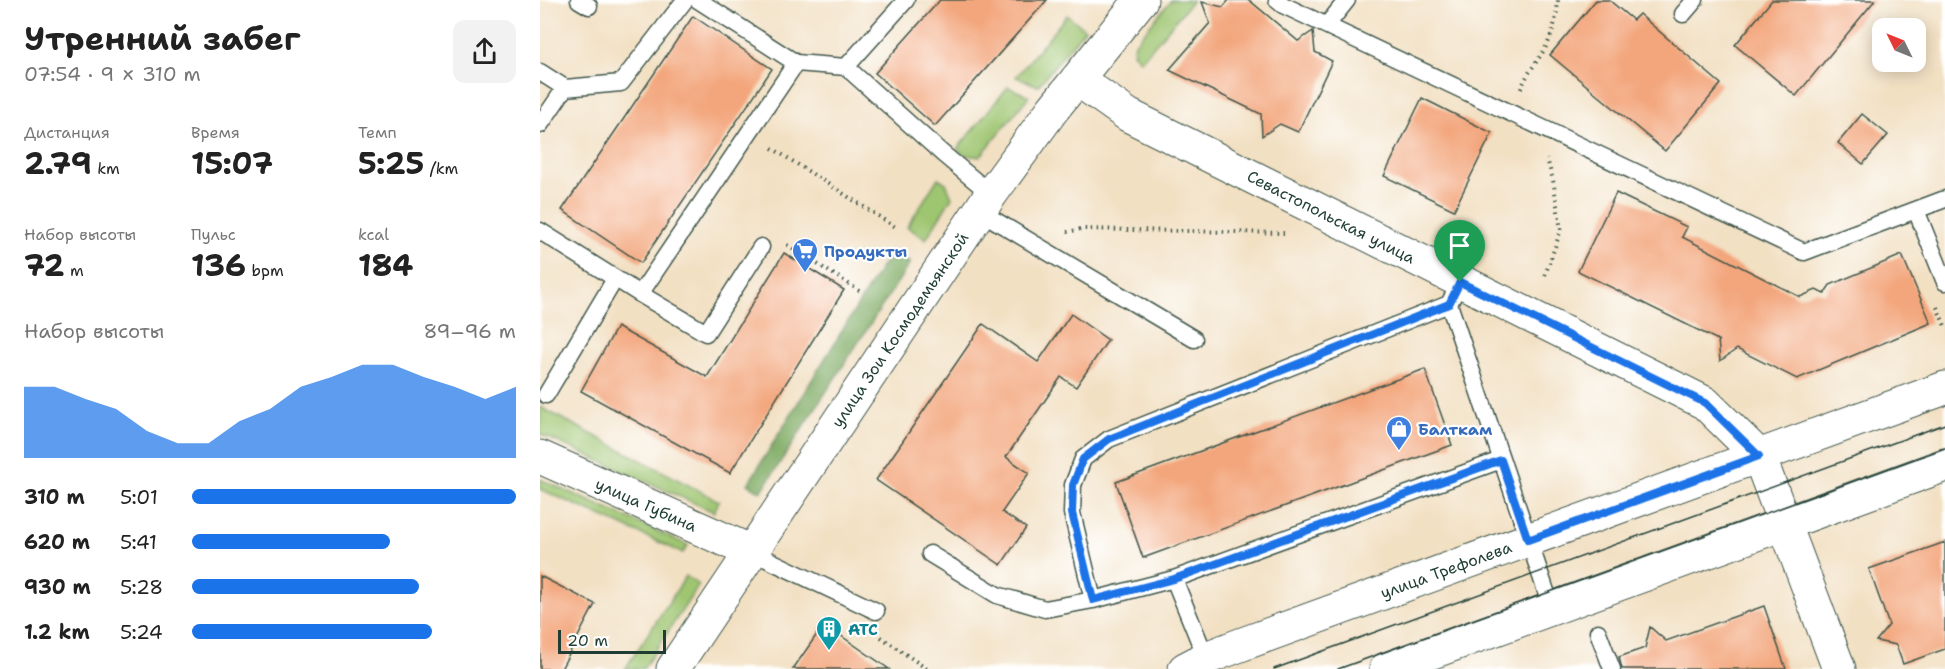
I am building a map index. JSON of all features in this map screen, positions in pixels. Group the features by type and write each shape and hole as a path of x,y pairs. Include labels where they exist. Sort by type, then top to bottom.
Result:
{"street":[{"name":"улица Зои Космодемьянской","path":"673,669 985,202 1077,79 1141,0"},
{"name":"Севастопольская улица","path":"1077,79 1128,116 1454,293 1705,403 1759,456 1839,669"},
{"name":"улица Трефолева","path":"1200,665 1528,540 1945,388"},
{"name":"улица Губина","path":"540,457 752,552"},
{"path":"1386,669 1945,465"}],"lane":[{"path":"540,72 565,87 621,83 685,0"},
{"path":"698,0 795,63 846,67 943,154 985,202 1194,339"},
{"path":"846,67 906,0"},
{"path":"1277,0 1804,252 1945,199"},
{"path":"1326,25 1347,0"},
{"path":"1683,14 1695,0"},
{"path":"640,294 795,63"},
{"path":"540,125 565,87"},
{"path":"1916,210 1945,282"},
{"path":"540,231 706,333 761,247"},
{"path":"546,395 615,279"},
{"path":"1093,600 1072,513 1073,485 1083,459 1109,439 1454,293 1501,460 1552,609"},
{"path":"930,554 997,595 1045,609 1093,600 1174,579 1501,460"},
{"path":"752,552 876,610"},
{"path":"1174,579 1200,665"},
{"path":"1598,632 1612,669"}],"path":[{"path":"1514,114 1524,80 1547,43 1557,16 1558,0"},
{"path":"1532,123 1544,146 1553,180 1561,230 1545,274"},
{"path":"748,133 897,228"},
{"path":"1115,229 1292,234"},
{"path":"761,247 768,233 860,291"},
{"path":"1945,302 1936,305 1945,326"},
{"path":"876,610 877,634 927,669"}],"green space":[{"path":"1171,0 1193,0 1141,61 1133,53 1135,43"},
{"path":"1067,15 1085,29 1038,86 1016,77"},
{"path":"1008,87 1029,96 980,157 964,155 957,149"},
{"path":"938,178 946,183 952,197 926,239 907,227"},
{"path":"891,251 910,263 761,492 748,484"},
{"path":"540,407 719,501 714,512 540,434"},
{"path":"540,479 688,545 683,553 540,489"},
{"path":"686,576 699,585 643,669 625,669"}],"building":[{"path":"940,0 1047,0 935,126 875,73"},
{"path":"1229,0 1249,0 1298,41 1313,31 1315,52 1332,61 1298,132 1280,124 1262,136 1261,114 1169,70 1210,23 1202,2 1223,7"},
{"path":"1596,0 1609,0 1633,20 1639,14 1721,84 1665,151 1550,55"},
{"path":"1772,0 1875,0 1796,96 1735,45"},
{"path":"693,16 772,69 641,263 562,210"},
{"path":"1422,98 1492,133 1454,210 1384,176"},
{"path":"1862,114 1888,135 1863,164 1838,143"},
{"path":"1616,193 1687,227 1682,237 1800,297 1816,290 1824,294 1830,285 1902,255 1931,323 1797,379 1737,349 1720,361 1718,340 1578,271"},
{"path":"784,253 844,290 730,473 581,391 617,327 707,377"},
{"path":"1071,314 1108,340 1076,387 1061,377 1006,457 1029,473 1002,512 1026,528 1001,565 876,480 983,324 1038,362"},
{"path":"1425,369 1452,445 1143,558 1116,482"},
{"path":"1945,542 1945,649 1903,664 1896,645 1876,641 1889,625 1869,569"},
{"path":"540,576 595,604 561,669 540,669"},
{"path":"1764,606 1786,669 1622,669 1619,657 1645,648 1650,627 1666,641"},
{"name":"АТС","path":"824,624 889,669 793,669"}],"tram line":[{"path":"1274,669 1945,424"},
{"path":"1338,669 1945,448"}],"place":[{"name":"Продукты","path":"805,274"},
{"name":"Балткам","path":"1399,452"},
{"name":"АТС","path":"829,652"}],"route":[{"path":"1460,282 1705,403 1759,456 1528,540 1501,460 1174,579 1093,600 1072,513 1073,485 1083,459 1109,439 1449,304 1460,282"}]}
